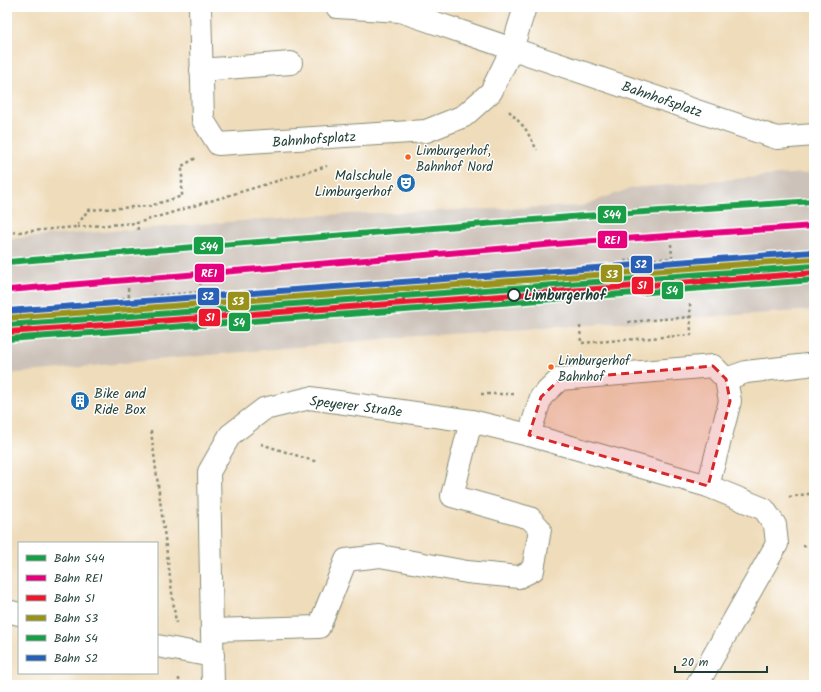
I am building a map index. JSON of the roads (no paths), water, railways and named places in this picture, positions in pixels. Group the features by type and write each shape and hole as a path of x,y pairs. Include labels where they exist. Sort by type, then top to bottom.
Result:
{"street":[{"path":"200,7 202,70 291,63"},
{"name":"Bahnhofsplatz","path":"337,7 400,11 777,138 814,135"},
{"path":"512,49 525,7"},
{"name":"Bahnhofsplatz","path":"202,70 203,120 218,144 426,131 464,116 491,92 512,49"},
{"path":"726,379 746,372 807,365"},
{"path":"529,435 541,397 560,379 713,366 726,379 730,401 708,486"},
{"name":"Speyerer Straße","path":"213,685 209,472 230,435 264,409 310,398 471,422 529,435 708,486 764,509 775,525 777,544 696,685"},
{"path":"212,630 319,627 346,560 380,556 467,572 519,577 533,570 540,529 530,518 452,496 471,422"},
{"path":"7,611 18,614"},
{"path":"158,646 213,656"}],"rail line":[{"name":"S44","path":"7,262 583,216 814,201"},
{"name":"RE1","path":"8,290 580,242 814,226"},
{"name":"S2","path":"7,311 813,252"},
{"name":"S3","path":"7,318 813,259"},
{"name":"S44","path":"7,325 814,266"},
{"name":"S1","path":"8,332 814,273"},
{"name":"S4","path":"8,339 814,280"}],"place":[{"name":"Limburgerhof, Bahnhof Nord","path":"408,157"},
{"name":"Malschule Limburgerhof","path":"406,183"},
{"name":"Limburgerhof","path":"514,295"},
{"name":"Limburgerhof Bahnhof","path":"551,367"},
{"name":"Bike and Ride Box","path":"80,401"}]}
